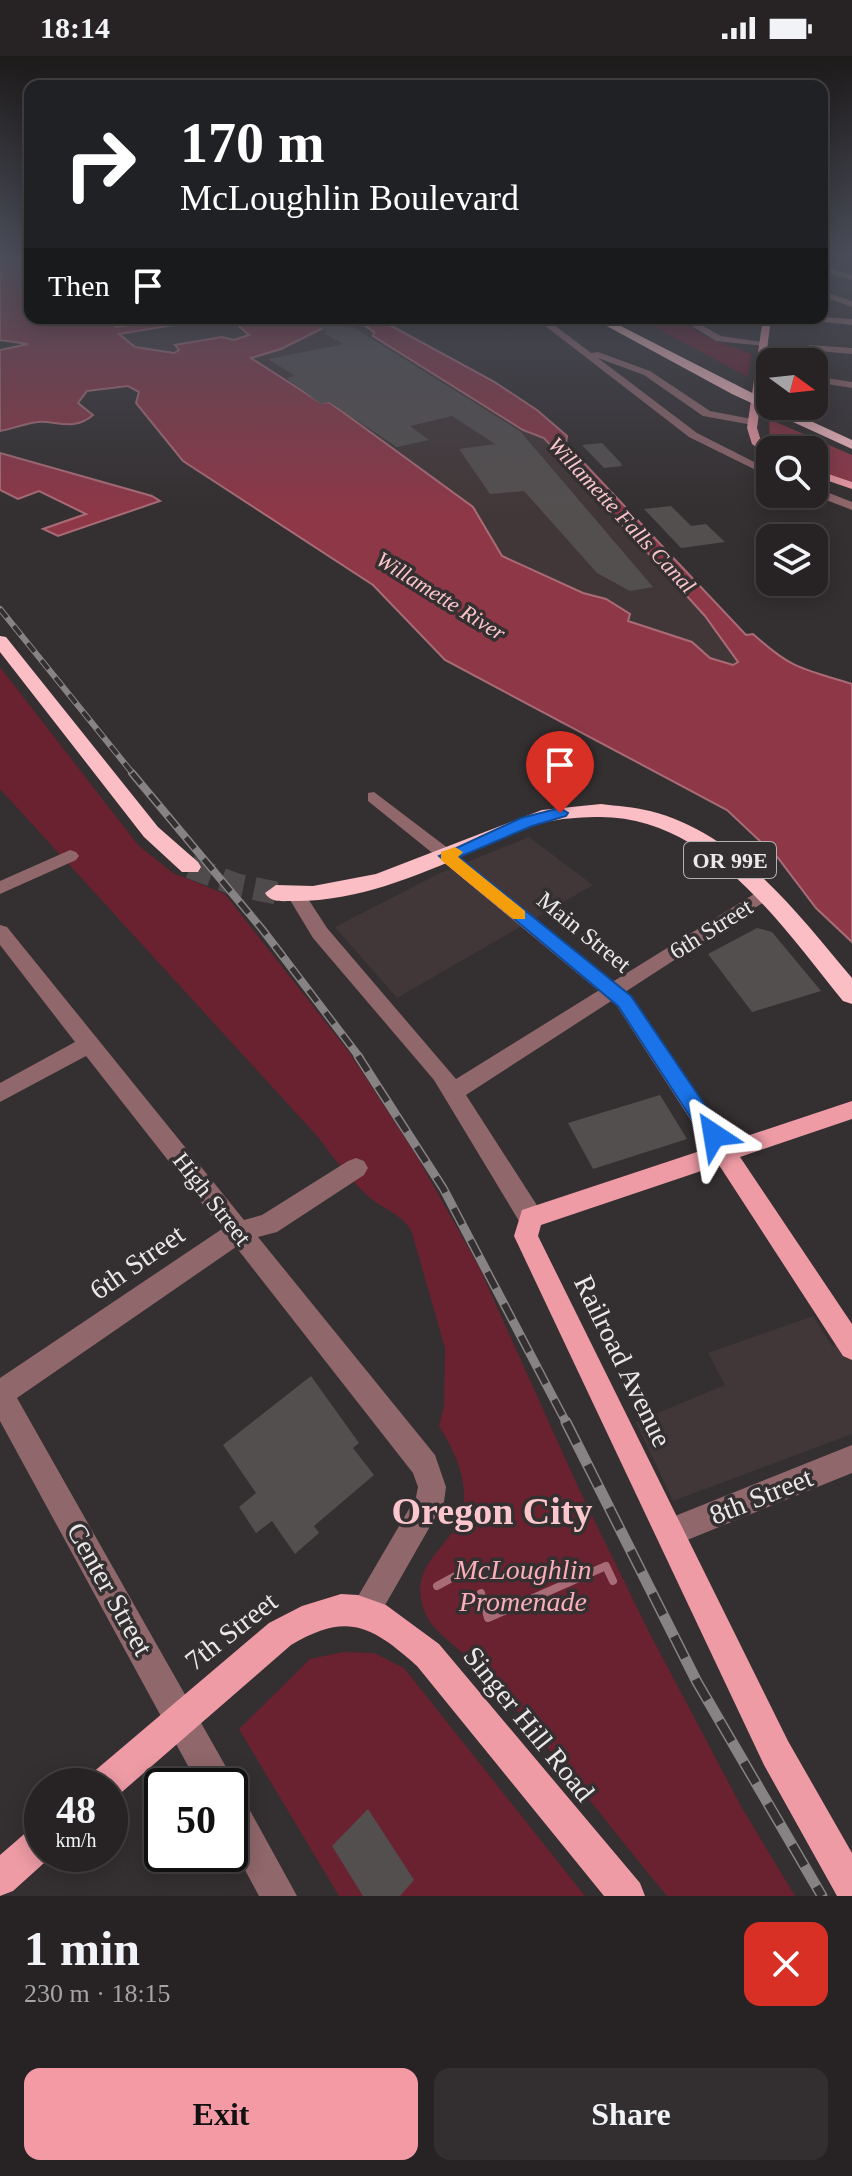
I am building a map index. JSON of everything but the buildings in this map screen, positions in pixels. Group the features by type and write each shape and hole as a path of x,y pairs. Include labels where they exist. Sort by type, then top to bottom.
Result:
{"highway":[{"path":"641,341 736,391 852,445"},
{"path":"665,341 756,390"},
{"path":"818,420 852,436"},
{"path":"0,641 151,832 190,867"},
{"name":"OR 99E","path":"286,894 371,886 549,815 578,811 626,812 658,820 702,839 737,865 852,995"}],"main road":[{"path":"764,343 764,348"},
{"path":"756,405 753,419 756,442"},
{"path":"828,477 852,486"},
{"name":"Main Street","path":"447,856 612,990 633,1012 852,1347"},
{"path":"531,1218 852,1110"},
{"name":"Railroad Avenue","path":"531,1218 526,1236 531,1251 789,1778 852,1888"},
{"name":"7th Street","path":"123,1768 298,1622 329,1611 365,1610"},
{"name":"Singer Hill Road","path":"365,1610 390,1622 428,1655 627,1896"},
{"path":"0,1878 24,1857"}],"street":[{"path":"568,341 693,435 756,467"},
{"path":"740,341 764,343"},
{"path":"828,349 852,351"},
{"path":"580,350 647,373 707,414 753,419"},
{"path":"828,381 852,385"},
{"path":"828,497 852,506"},
{"name":"Main Street","path":"374,797 447,856"},
{"path":"0,888 70,856"},
{"name":"Railroad Avenue","path":"286,894 432,1062 531,1218"},
{"name":"6th Street","path":"453,1092 766,895"},
{"name":"High Street","path":"0,932 425,1465 432,1487 429,1502 365,1610"},
{"path":"0,1093 89,1044"},
{"name":"6th Street","path":"0,1394 238,1232 268,1224 356,1168"},
{"name":"Center Street","path":"0,1394 208,1768"},
{"name":"8th Street","path":"670,1532 852,1459"},
{"path":"248,1840 279,1896"}],"shaded area":[{"path":"126,341 200,341 176,345 179,350 164,353 135,347"},
{"path":"298,341 379,341 523,430 544,438 705,616 739,661 733,665 710,658 692,642 627,620 606,599 583,593 502,556 492,541 321,404 250,358"},
{"path":"769,420 808,436 770,436"},
{"path":"828,445 852,455 852,482 828,474"},
{"path":"529,837 593,885 397,998 335,927 440,873"},
{"path":"813,1316 832,1346 852,1338 852,1434 673,1501 636,1422 725,1385 708,1353"}],"green space":[{"path":"681,341 715,341 752,354 748,377"},
{"name":"McLoughlin Promenade","path":"0,667 138,845 173,873 225,894 349,1052 418,1158 479,1267 579,1489 649,1632 742,1808 795,1896 667,1896 482,1670 430,1622 421,1598 424,1572 454,1530 460,1518 464,1494 456,1458 439,1426 444,1407 445,1348 412,1233 404,1221 354,1183 318,1137 0,789"},
{"path":"343,1652 374,1653 404,1668 585,1896 339,1896 239,1729 310,1659"}],"water":[{"path":"6,341 127,341 135,347 174,353 179,350 175,345 199,341 297,341 251,358 321,403 329,402 473,507 502,556 583,593 606,599 630,614 628,621 692,642 710,658 733,665 738,662 705,616 544,438 523,430 381,341 419,341 493,381 537,410 567,436 566,444 746,635 753,634 799,667 852,684 852,942 816,908 778,858 727,810 445,660 373,585 183,461 136,403 139,392 128,386 87,391 78,403 93,415 86,420 71,424 38,422 0,431 0,350 28,344"},
{"path":"0,453 152,496 160,501 58,536 43,529 86,514 39,491 18,499 0,490"}],"waterway":[{"path":"481,1593 488,1618 606,1566 613,1581"},
{"path":"437,1586 459,1574 464,1575"}],"tunnel":[{"path":"190,867 237,885 276,893"}],"railway":[{"path":"0,609 134,775"},
{"path":"132,773 262,929 360,1058"},
{"path":"358,1056 443,1188 567,1424"},
{"path":"566,1422 697,1682 822,1896"}],"slow traffic":[{"path":"455,852 447,856 519,915"}],"district":[{"name":"Oregon City","path":"492,1511"}],"route":[{"path":"560,813 526,822 447,856 624,1001 714,1135"}],"water label":[{"name":"Willamette Falls Canal","path":"622,515"},
{"name":"Willamette River","path":"441,596"}]}
